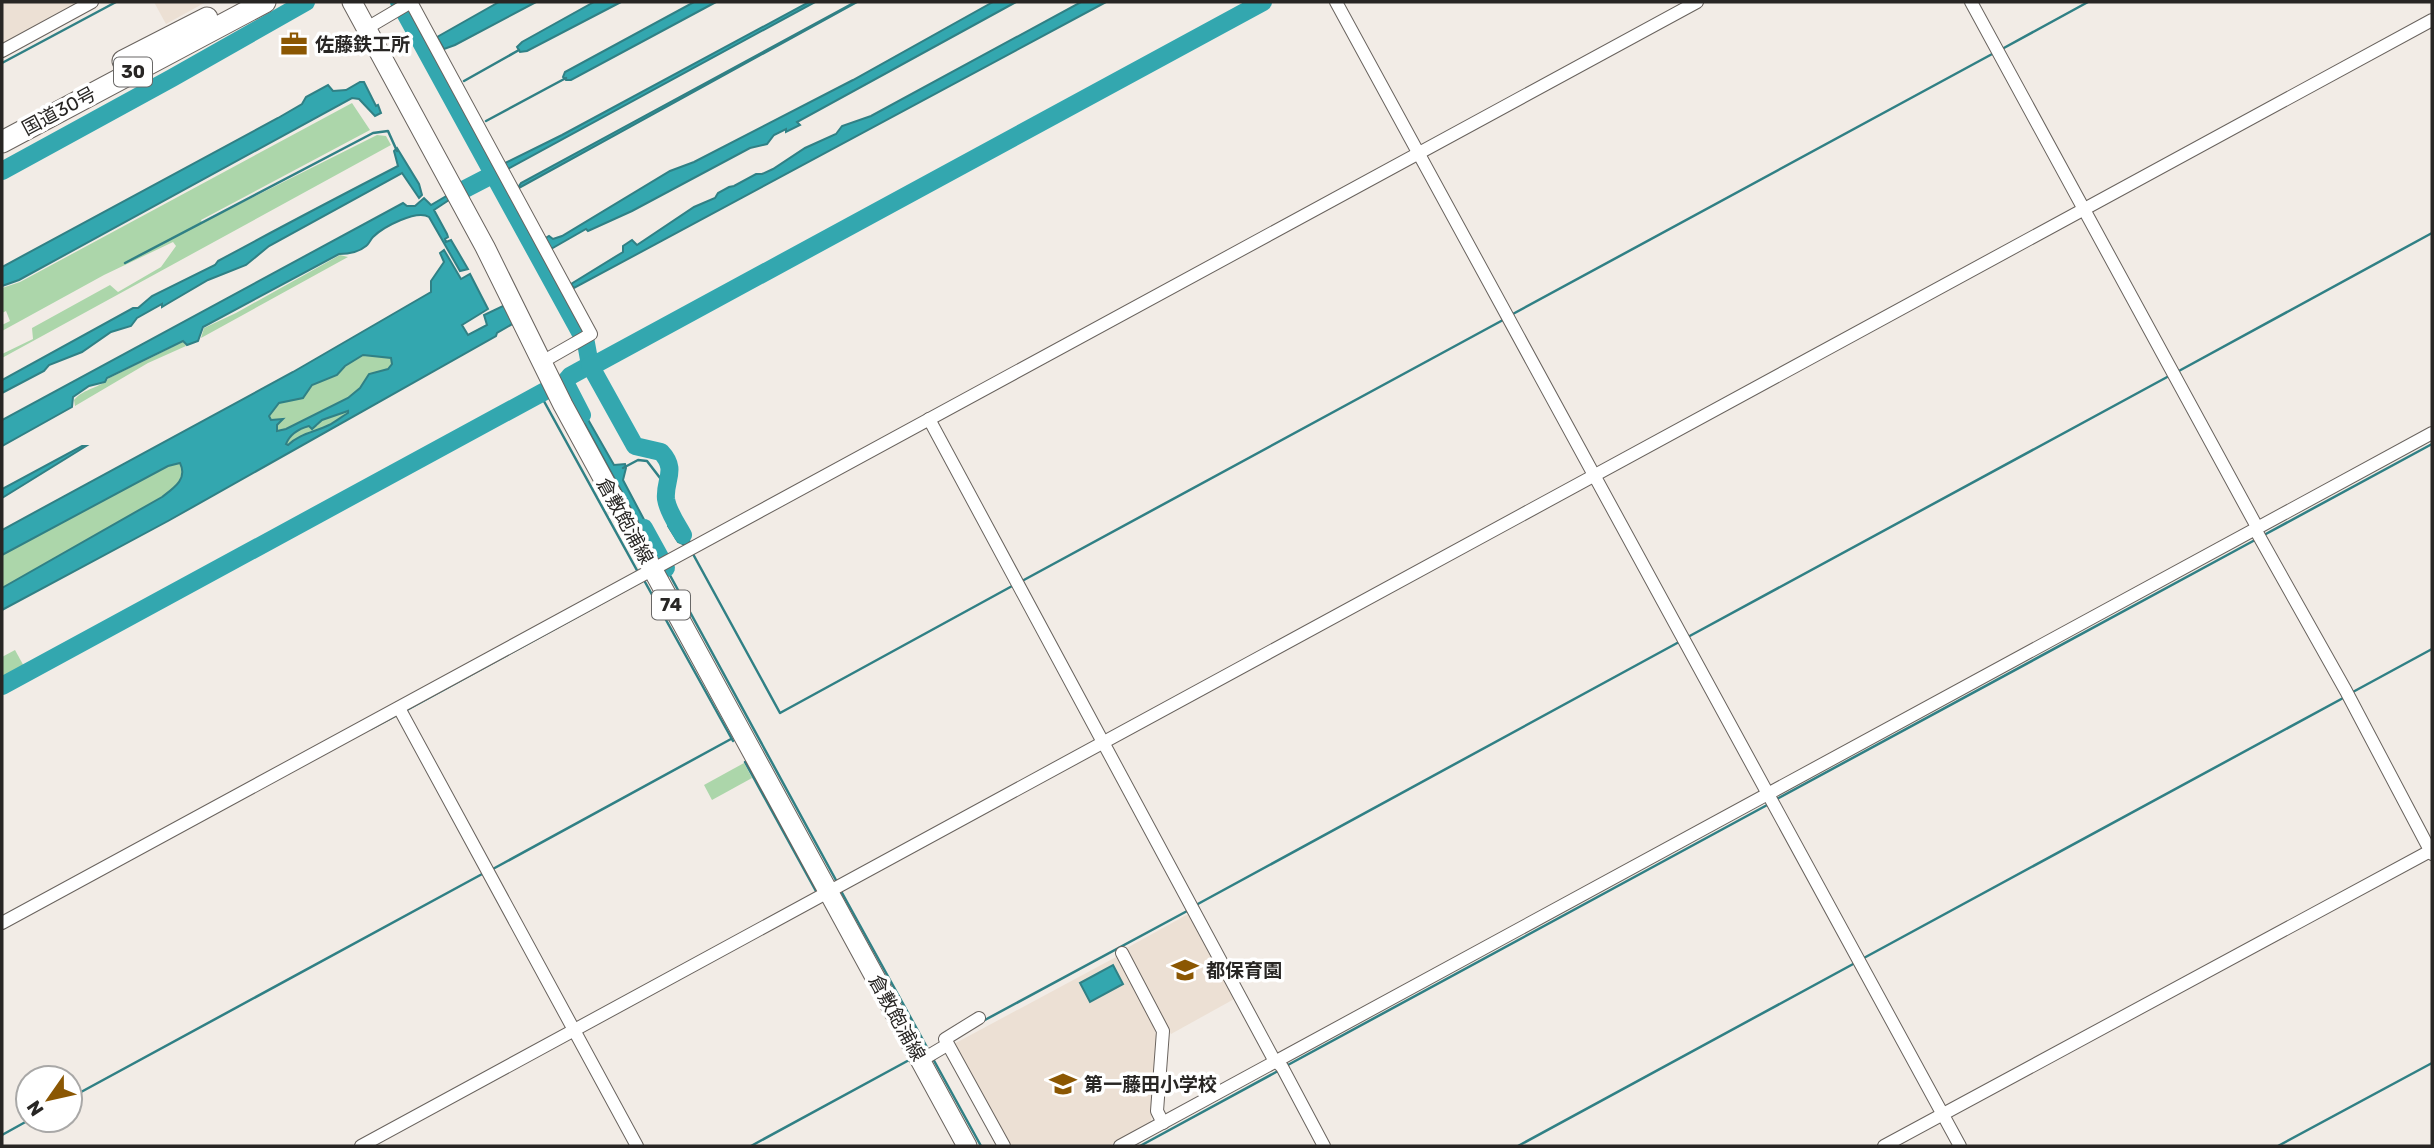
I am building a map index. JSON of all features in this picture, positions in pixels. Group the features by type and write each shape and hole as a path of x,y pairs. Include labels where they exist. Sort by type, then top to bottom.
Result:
{"highway":[{"name":"国道30号","path":"2,128 237,2"},
{"name":"国道30号","path":"2,142 265,2"}],"main road":[{"name":"倉敷飽浦線","path":"352,2 485,247 563,405 652,569 835,888 928,1057 967,1146"}],"street":[{"path":"2,51 92,2"},
{"path":"1336,2 1959,1146"},
{"path":"2,923 401,711 690,548 1421,156 1697,2"},
{"path":"1884,1146 1944,1118 2432,852 1971,2"},
{"path":"368,28 406,4 591,334 542,362"},
{"path":"361,1146 575,1034 835,888 2432,20"},
{"path":"929,419 1267,1046 1324,1146"},
{"path":"1120,1146 1767,793 2258,533 2432,433"},
{"path":"401,711 637,1146"},
{"path":"1122,953 1163,1031 1157,1111 1163,1123"},
{"path":"979,1018 946,1037 947,1045 1004,1146"},
{"path":"928,1057 947,1045"}],"shaded area":[{"path":"2,2 75,2 76,4 2,44"},
{"path":"154,2 206,2 166,24"},
{"path":"1190,913 1236,998 1171,1034 1125,949"},
{"name":"第一藤田小学校","path":"1116,957 1153,1024 1157,1039 1151,1123 1108,1146 1007,1146 952,1045"}],"green space":[{"path":"352,103 370,130 201,220 202,223 377,135 386,136 391,145 2,358 2,354 33,339 32,328 110,285 118,292 161,267 176,246 173,242 104,275 2,331 2,325 10,321 6,311 2,313 2,288 20,282"},
{"path":"340,255 348,257 201,338 204,328"},
{"path":"183,342 186,346 148,363 75,406 74,400 83,393"},
{"path":"363,355 391,357 392,364 388,369 369,374 361,388 348,398 277,432 277,425 282,420 271,420 269,416 279,403 303,397 312,385 337,375 345,366"},
{"path":"348,411 349,413 332,424 286,444 298,430 317,426 322,420"},
{"path":"180,463 181,478 175,487 162,497 2,588 2,555 124,488 168,466"},
{"path":"15,650 26,670 2,683 2,657"},
{"path":"744,763 752,778 712,800 704,785"}],"water":[{"path":"499,2 536,2 444,49 437,37"},
{"path":"594,2 621,2 527,51 520,52 517,47 522,42"},
{"path":"694,2 716,2 571,80 563,77 565,72"},
{"path":"809,2 815,2 506,170 503,164"},
{"path":"857,2 517,189 521,183"},
{"path":"993,2 1016,2 797,122 800,125 774,135 767,144 750,148 632,211 588,231 586,229 551,249 544,239 549,236 553,239 562,236 670,171 694,162 853,80"},
{"path":"1081,2 1106,2 574,288 571,284 623,252 623,246 632,240 637,245 694,207 715,198 718,193 756,174 773,169 805,148 836,134 842,126 871,116"},
{"path":"364,82 381,113 375,116 359,99 352,98 19,280 2,286 2,267 278,118 302,104 306,97 328,85 333,91 346,90"},
{"path":"397,148 419,184 422,195 419,198 402,173 269,246 246,265 208,280 162,307 162,304 137,318 131,326 111,332 82,352 49,365 44,371 2,393 2,380 133,308 138,308 152,296 398,166 394,151"},
{"path":"450,194 452,198 434,210 447,234 446,242 451,240 468,269 460,271 429,217 417,215 400,220 378,233 360,250 339,254 203,327 198,341 187,345 183,341 107,378 105,382 89,386 73,397 72,407 2,446 2,420 403,203 415,206 424,198 431,205"},
{"path":"444,250 461,279 470,274 488,309 462,325 468,335 487,325 484,315 505,305 514,323 496,336 168,521 2,610 2,588 162,497 175,487 181,478 180,463 168,466 2,555 2,530 293,372 431,292 431,281 444,262 440,253","holes":["363,355 391,358 392,364 388,369 369,374 360,388 348,398 277,431 277,425 283,419 271,420 269,416 279,403 303,398 312,385 337,375 345,366","348,411 329,425 286,444 298,430 309,426 312,429 322,420"]},
{"path":"574,395 614,465 625,464 623,480 657,544 653,549 570,397"},
{"path":"86,446 2,498 2,489"},
{"path":"674,513 691,544 687,546 678,542 668,526 668,518"},
{"path":"1113,965 1123,984 1090,1002 1080,983"}],"waterway":[{"path":"2,63 116,2"},
{"path":"2,171 306,2"},
{"path":"399,2 586,343 590,365 570,376 565,382 582,415"},
{"path":"683,535 667,504 670,470 666,458 661,452 635,446 590,365 1263,2"},
{"path":"2002,49 2088,2"},
{"path":"290,4 293,9"},
{"path":"464,81 519,50"},
{"path":"1511,315 1994,53"},
{"path":"486,121 566,78"},
{"path":"125,263 373,133 388,131 397,151"},
{"path":"465,189 494,174"},
{"path":"2177,372 2432,233"},
{"path":"1022,581 1503,320"},
{"path":"1686,638 2169,376"},
{"path":"2,686 547,390"},
{"path":"540,394 639,574"},
{"path":"2264,535 2432,444"},
{"path":"623,468 638,460 647,461 667,487"},
{"path":"644,528 666,568"},
{"path":"1775,800 2255,540"},
{"path":"693,554 780,713 1014,585"},
{"path":"666,568 837,882"},
{"path":"405,711 648,578"},
{"path":"645,582 733,741"},
{"path":"1196,905 1679,642"},
{"path":"2351,693 2432,649"},
{"path":"1862,959 2345,697"},
{"path":"371,729 399,714"},
{"path":"491,870 731,739"},
{"path":"745,762 817,893"},
{"path":"1286,1066 1769,804"},
{"path":"84,1090 484,873"},
{"path":"841,891 929,1051"},
{"path":"983,1021 1189,910"},
{"path":"1518,1146 1855,963"},
{"path":"932,1057 981,1146"},
{"path":"751,1146 911,1059"},
{"path":"2278,1146 2432,1063"},
{"path":"1140,1146 1278,1071"},
{"path":"2,1135 14,1128"}],"place":[{"name":"佐藤鉄工所","path":"294,44"},
{"name":"都保育園","path":"1185,970"},
{"name":"第一藤田小学校","path":"1063,1084"}]}
